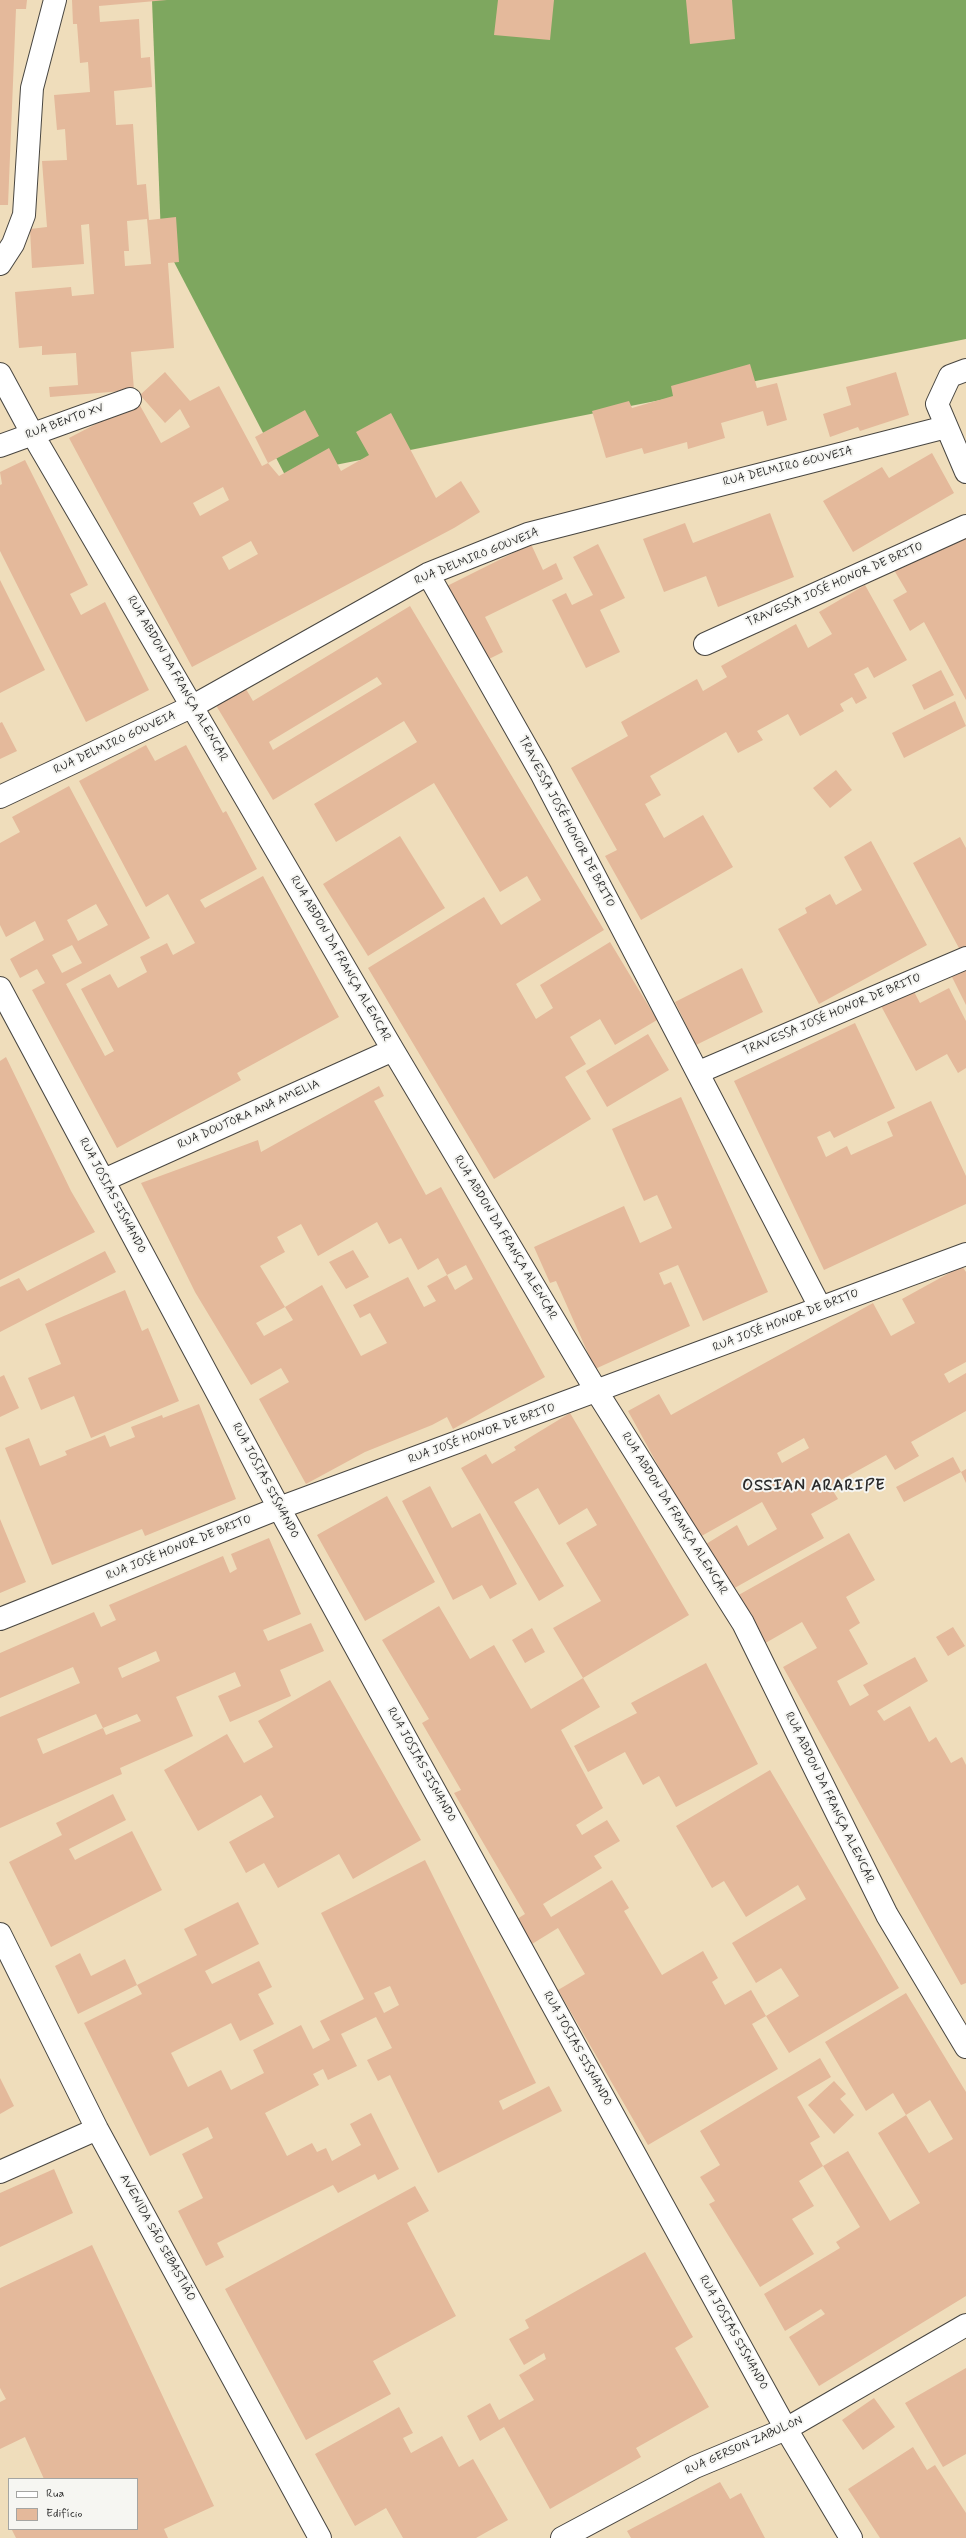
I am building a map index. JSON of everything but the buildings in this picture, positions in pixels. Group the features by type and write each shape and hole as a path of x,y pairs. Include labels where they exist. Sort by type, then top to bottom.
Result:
{"street":[{"path":"0,264 14,244 24,215 32,88 55,0"},
{"path":"966,370 950,376 937,404 966,472"},
{"name":"RUA ABDON DA FRANÇA ALENCAR","path":"0,374 33,434 393,1050 597,1392 743,1623 887,1915 966,2047"},
{"name":"RUA BENTO XV","path":"0,446 130,399"},
{"name":"RUA DELMIRO GOUVEIA","path":"0,797 193,706 428,574 528,534 946,427"},
{"name":"TRAVESSA JOSÉ HONOR DE BRITO","path":"705,644 966,526"},
{"name":"TRAVESSA JOSÉ HONOR DE BRITO","path":"428,574 541,774 699,1072 820,1307"},
{"name":"TRAVESSA JOSÉ HONOR DE BRITO","path":"699,1072 966,958"},
{"name":"RUA JOSIAS SISNANDO","path":"0,988 279,1508 786,2429 851,2538"},
{"name":"RUA DOUTORA ANA AMELIA","path":"104,1180 393,1050"},
{"name":"RUA JOSÉ HONOR DE BRITO","path":"0,1619 279,1508 597,1392 820,1307 966,1254"},
{"name":"AVENIDA SÃO SEBASTIÃO","path":"0,1934 97,2129 320,2538"},
{"path":"0,2172 97,2129"},
{"name":"RUA GERSON ZABULON","path":"562,2538 695,2467 786,2429 966,2325"}],"green space":[{"path":"152,0 966,0 966,339 285,475 161,237"}],"district":[{"name":"OSSIAN ARARIPE","path":"814,1487"}]}
